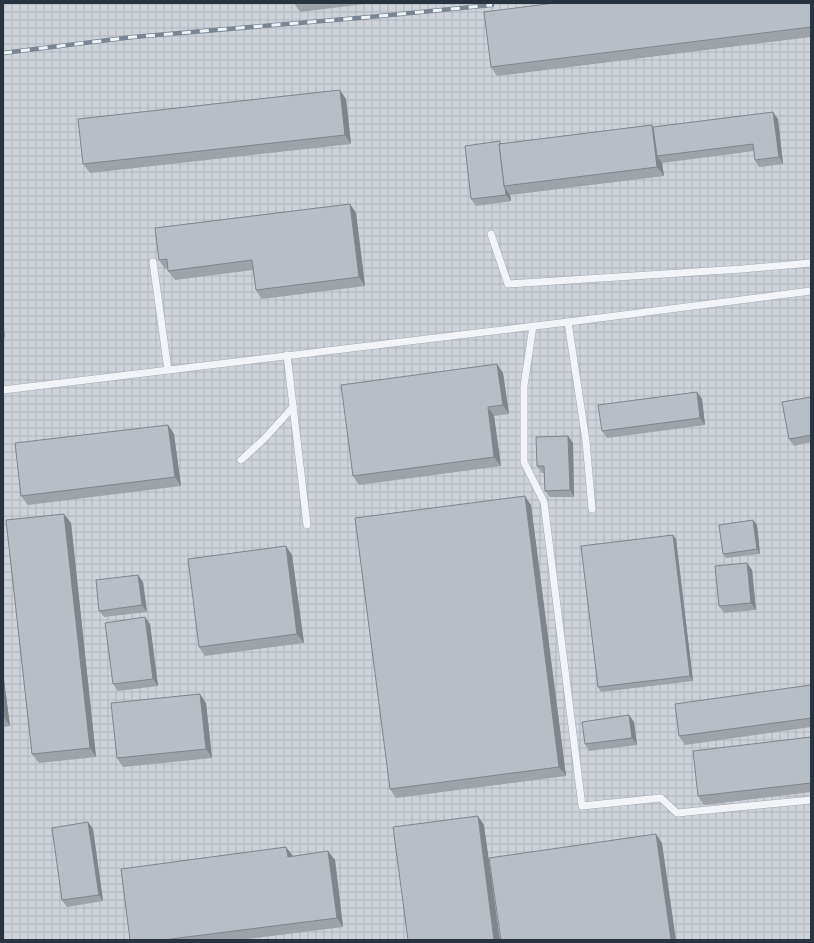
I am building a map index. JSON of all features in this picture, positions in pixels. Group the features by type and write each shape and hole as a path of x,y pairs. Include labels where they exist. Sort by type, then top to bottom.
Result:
{"lane":[{"path":"491,234 508,284 742,270 811,263"},
{"path":"153,262 168,370"},
{"path":"3,390 568,322 811,291"},
{"path":"568,322 586,441 592,509"},
{"path":"533,326 524,386 524,462 544,502 582,806 661,798 677,813 811,800"},
{"path":"287,355 307,525"},
{"path":"241,460 264,439 293,407"}],"shaded area":[{"path":"3,3 811,3 811,940 3,940"}],"building":[{"path":"555,3 811,3 811,27 491,67 484,12"},
{"path":"340,90 345,135 83,164 78,119"},
{"path":"773,112 779,157 755,160 753,144 657,156 653,127"},
{"path":"652,125 657,167 504,186 499,144"},
{"path":"500,141 499,144 506,195 471,199 465,146"},
{"path":"350,204 359,277 256,290 252,260 168,271 167,259 159,260 155,228"},
{"path":"497,364 503,405 488,407 494,457 353,476 341,385"},
{"path":"697,392 700,418 602,431 598,405"},
{"path":"811,397 811,435 789,439 782,402"},
{"path":"168,425 175,477 21,496 15,443"},
{"path":"568,436 570,490 545,491 544,466 537,466 536,437"},
{"path":"525,496 559,767 390,789 355,518"},
{"path":"64,514 90,748 32,754 6,520"},
{"path":"753,520 757,549 723,554 719,525"},
{"path":"673,535 690,676 598,687 581,546"},
{"path":"286,546 297,634 199,647 188,559"},
{"path":"747,563 751,603 719,606 715,566"},
{"path":"138,575 142,605 99,611 96,580"},
{"path":"145,617 153,679 113,684 105,623"},
{"path":"811,685 811,718 679,736 675,704"},
{"path":"200,694 206,749 117,758 111,703"},
{"path":"629,715 632,738 585,744 582,722"},
{"path":"811,737 811,783 698,796 693,751"},
{"path":"478,816 494,940 408,940 393,827"},
{"path":"88,822 99,895 62,900 52,828"},
{"path":"656,834 671,940 501,940 489,858"},
{"path":"286,847 288,857 328,851 337,918 163,940 130,940 121,869"}],"railway":[{"path":"3,53 133,37 492,5"}]}
